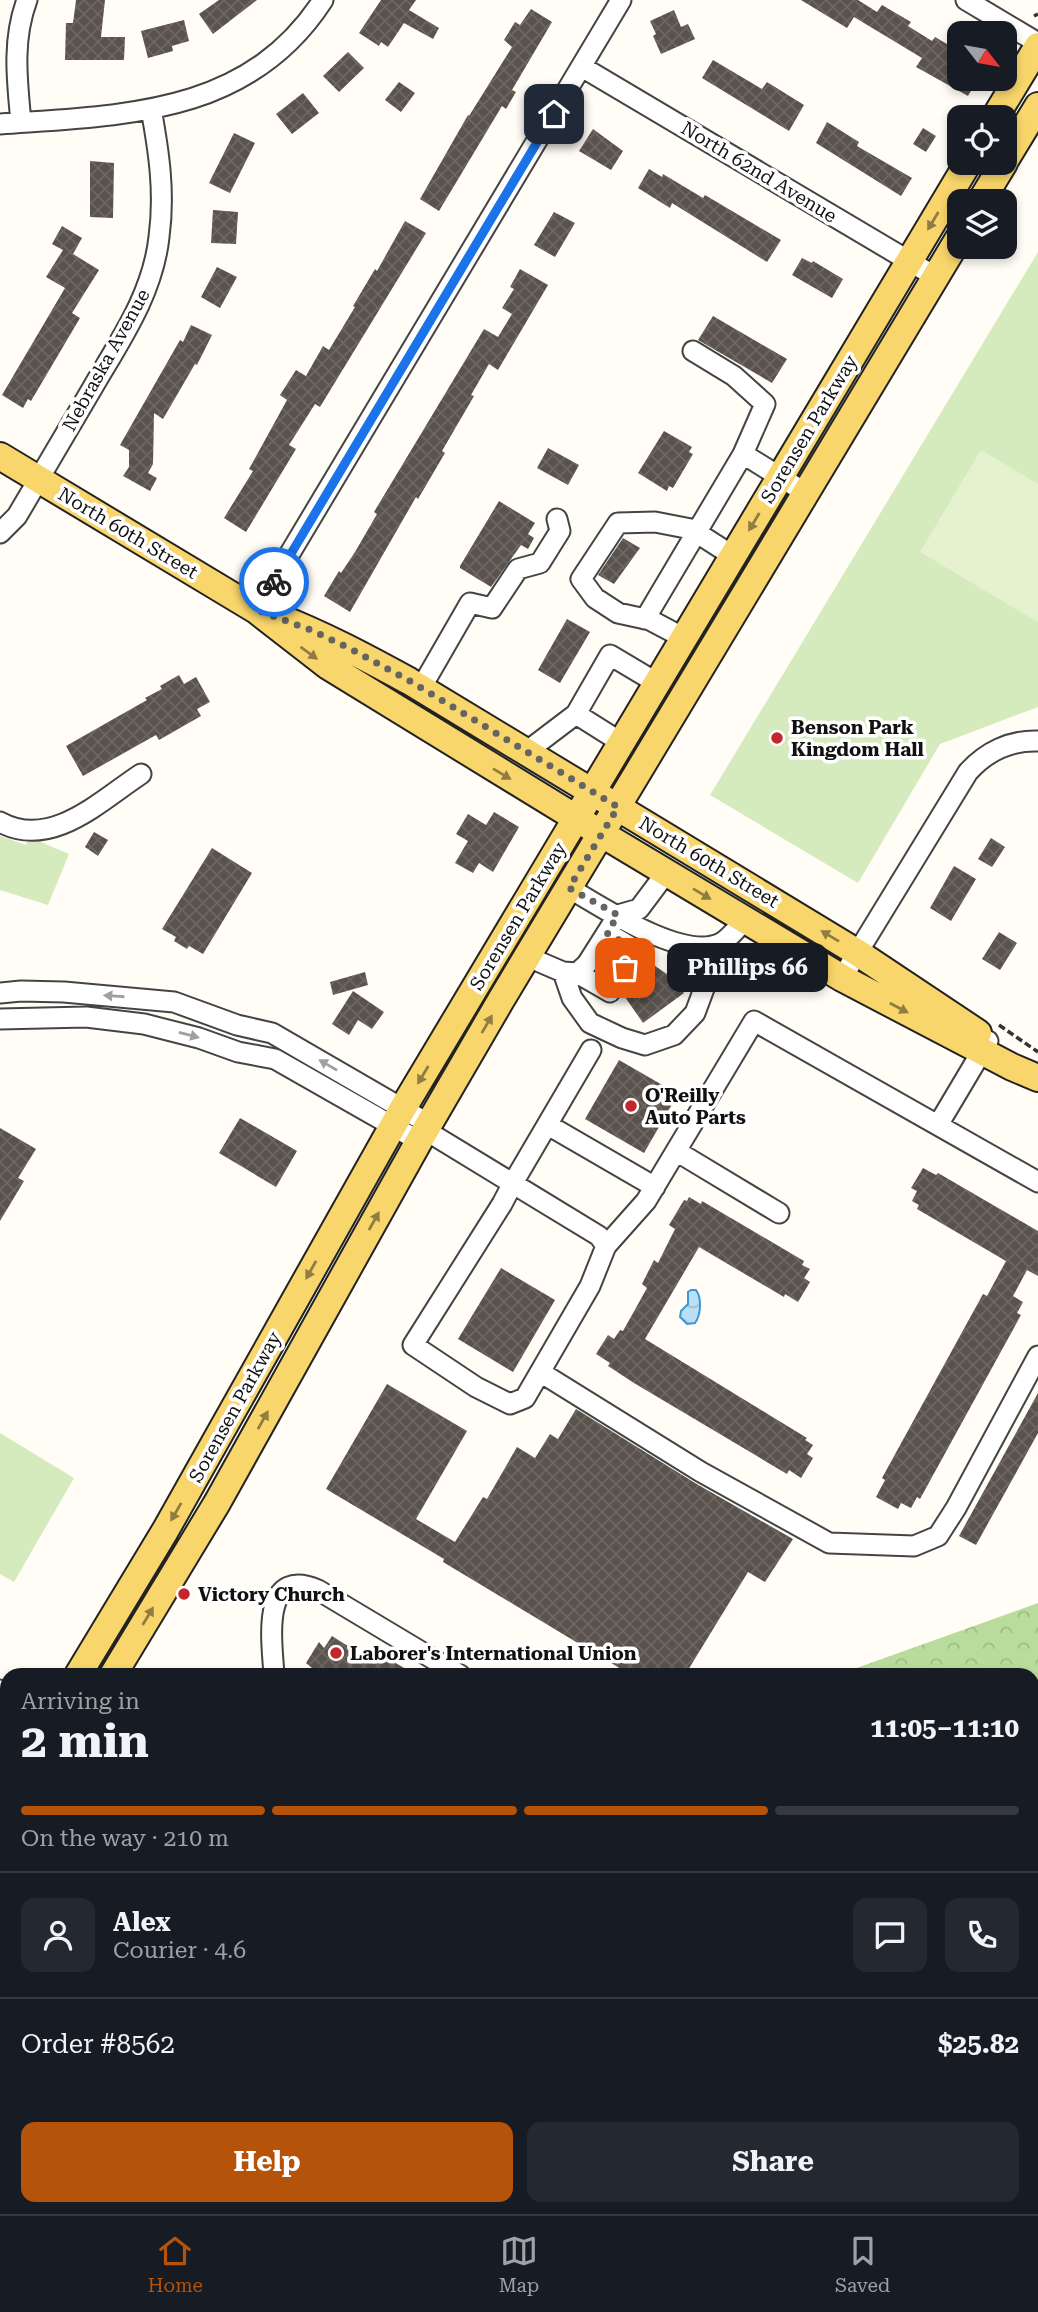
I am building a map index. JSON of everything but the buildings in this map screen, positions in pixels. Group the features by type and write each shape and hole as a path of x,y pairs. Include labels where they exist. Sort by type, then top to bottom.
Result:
{"main road":[{"path":"1002,105 1038,45"},
{"path":"1017,141 1038,106"},
{"name":"Sorensen Parkway","path":"82,1668 165,1531 398,1117 961,175"},
{"name":"Sorensen Parkway","path":"117,1668 217,1503 424,1132 947,258"},
{"name":"North 60th Street","path":"0,456 257,610 328,666 666,873 842,978 986,1046"},
{"name":"North 60th Street","path":"257,610 311,630 421,688 858,953 986,1046"}],"street":[{"path":"21,122 16,66 17,46 27,0"},
{"path":"0,124 151,109 194,99 236,81 271,57 287,43 323,0"},
{"path":"257,610 621,0"},
{"path":"966,0 1038,45"},
{"name":"North 62nd Avenue","path":"582,67 936,276"},
{"name":"Nebraska Avenue","path":"0,533 17,516 130,324 151,276 159,237 162,194 151,109"},
{"path":"645,619 743,454 765,404 734,376 693,351"},
{"path":"743,454 806,493"},
{"path":"421,688 470,603 492,608 517,569 540,563 560,531 558,519"},
{"path":"684,638 645,619 618,613 595,598 581,579 618,523 655,522 691,529 733,556"},
{"path":"526,752 576,715 610,655 657,683"},
{"path":"576,715 622,743"},
{"path":"842,978 968,772 996,749 1012,743 1038,741"},
{"path":"0,822 24,831 42,831 59,826 141,774"},
{"path":"528,957 570,972 610,992 611,960 607,933 618,915 639,909 666,873"},
{"path":"569,888 658,937 681,945 699,947 721,943"},
{"path":"570,972 572,998 590,1023 645,1045 674,1035 695,1013 721,943 745,920"},
{"path":"570,972 587,964 611,960 636,950 607,933"},
{"path":"0,993 64,992 174,1002 237,1025 272,1033 398,1117 599,1236 606,1246"},
{"path":"0,1018 86,1017 144,1024 199,1038 238,1052 275,1059 398,1117"},
{"path":"591,1050 513,1183 412,1345 476,1387 510,1404 525,1398 590,1286 606,1246 646,1201 754,1021 1038,1182"},
{"path":"938,1125 986,1046"},
{"path":"548,1125 655,1187"},
{"path":"676,1151 779,1213"},
{"path":"540,1371 701,1472 829,1543 914,1546 938,1536 956,1508 1038,1356"},
{"path":"274,1668 272,1610 277,1597 285,1589 304,1584 448,1668"}],"green space":[{"path":"1038,252 1038,707 940,744 858,883 710,795"},
{"path":"981,450 1038,484 1038,622 920,552"},
{"path":"0,836 26,845 29,837 69,854 48,905 0,890"},
{"path":"0,1433 74,1478 14,1582 0,1574"},
{"path":"1038,1603 1038,1668 857,1668"}],"water":[{"path":"691,1290 698,1293 700,1311 695,1323 687,1324 680,1317 681,1311 688,1304 688,1292"}],"tunnel":[{"path":"603,956 619,965"}],"way so far":[{"path":"274,582 257,610 311,630 410,681 618,807 569,888 618,915 607,933 636,950 625,968"}],"place":[{"name":"Benson Park Kingdom Hall","path":"777,738"},
{"name":"Phillips 66","path":"625,968"},
{"name":"O'Reilly Auto Parts","path":"631,1106"},
{"name":"Victory Church","path":"184,1594"},
{"name":"Laborer's International Union","path":"336,1653"}],"route":[{"path":"274,582 554,114"}]}
